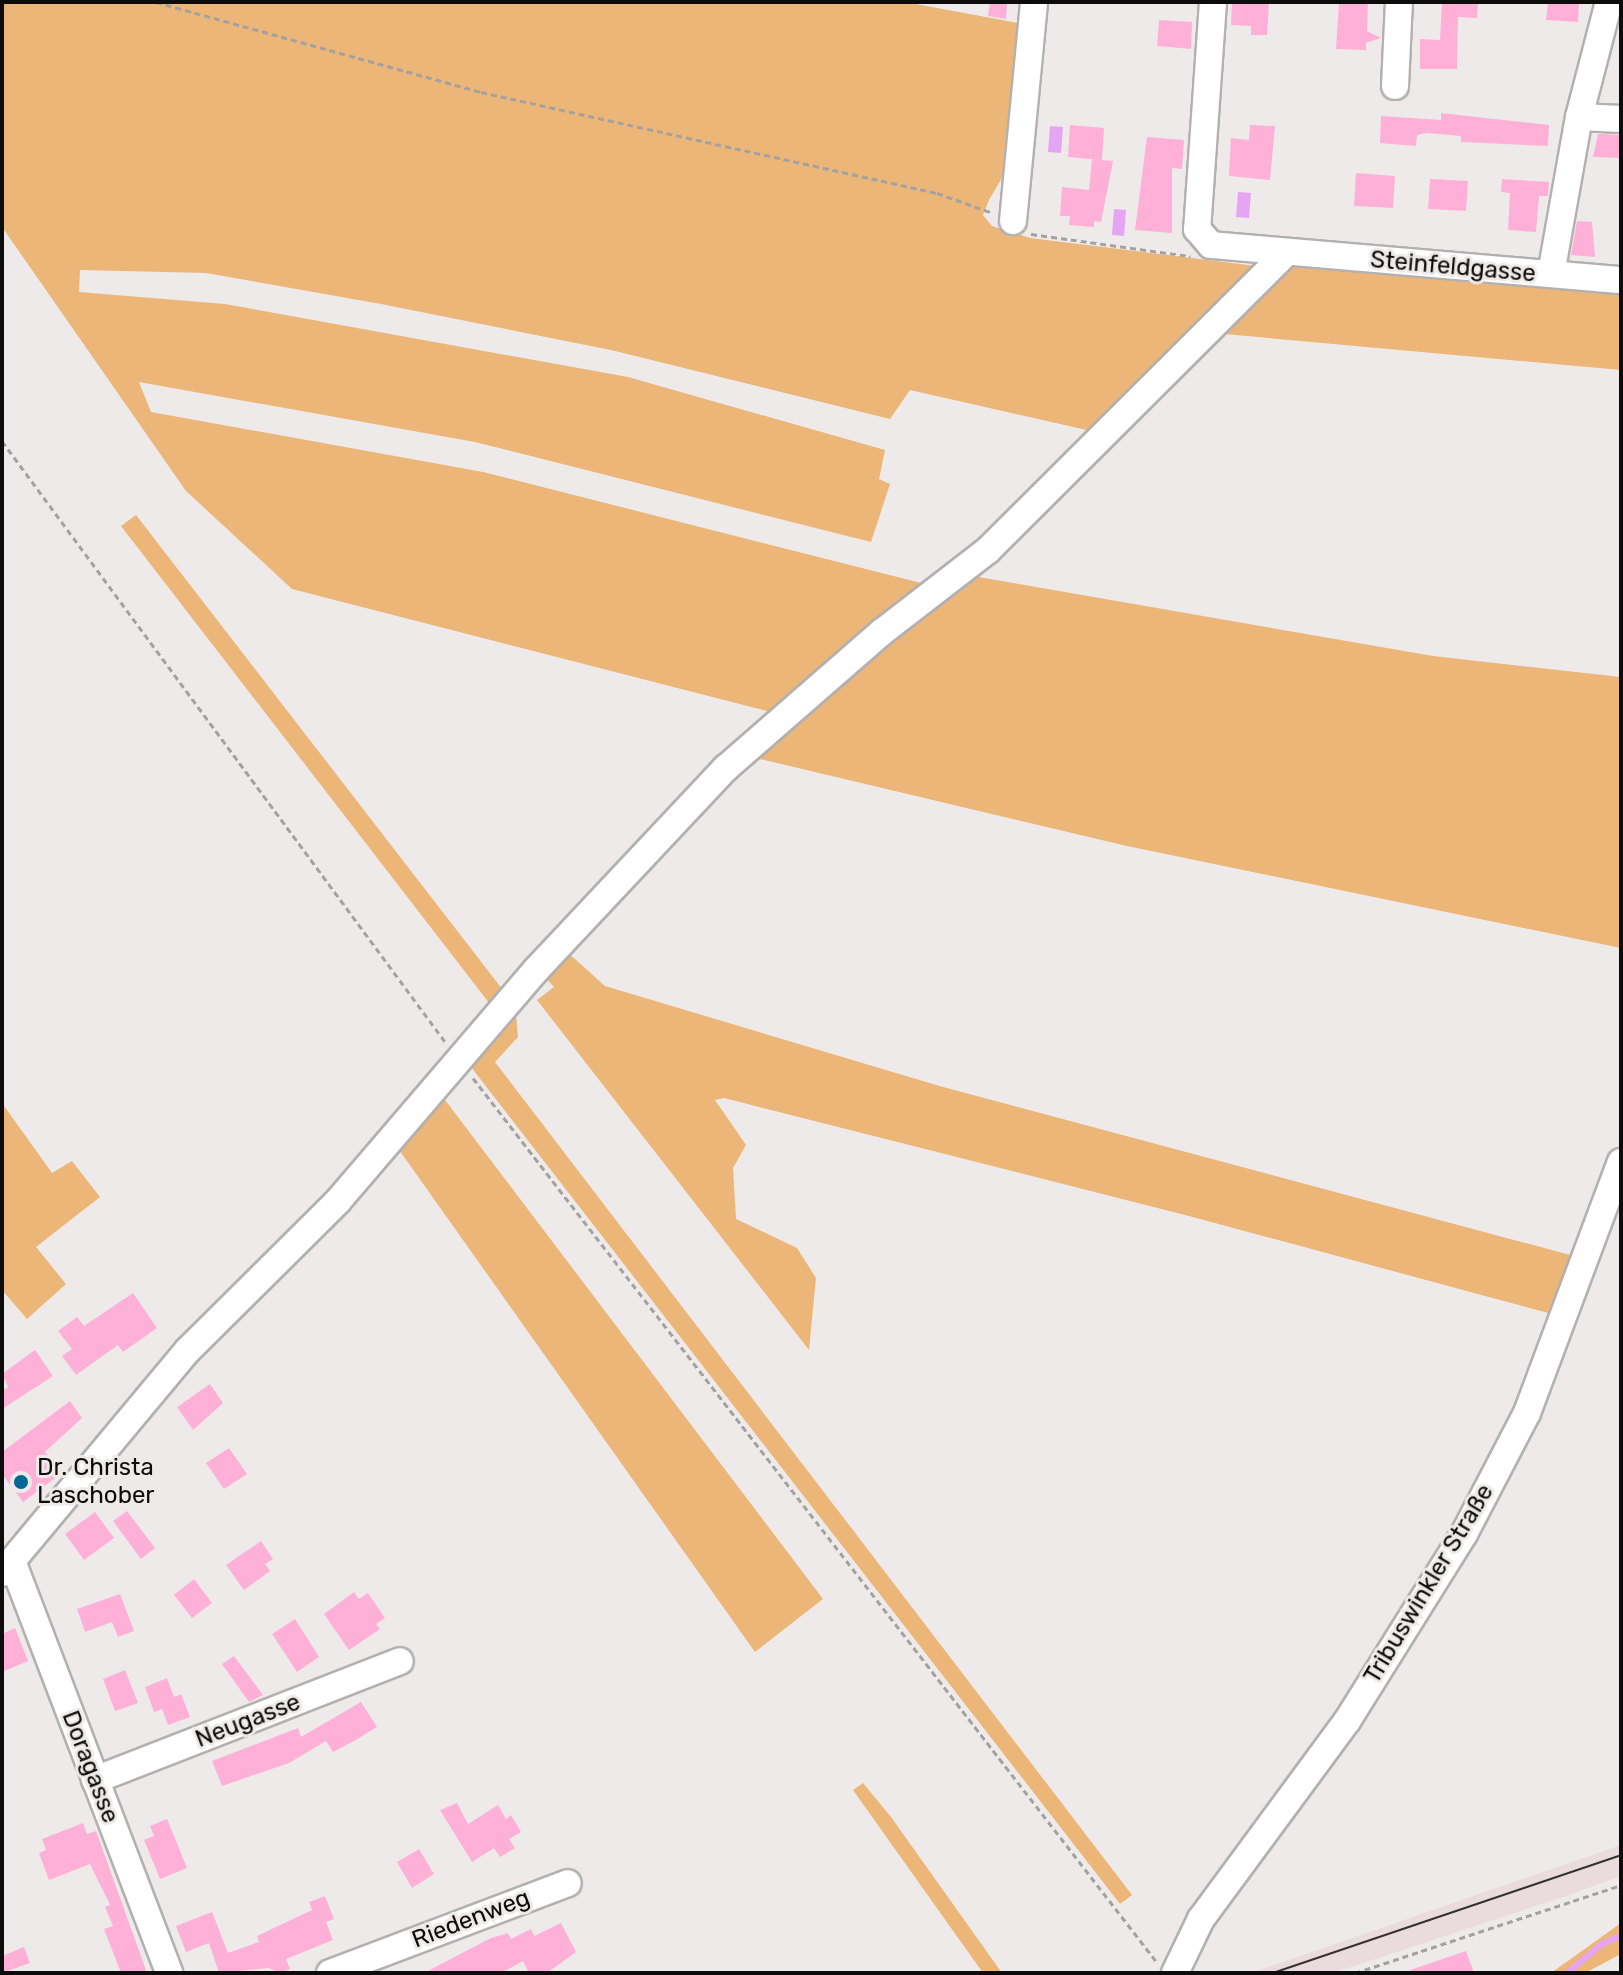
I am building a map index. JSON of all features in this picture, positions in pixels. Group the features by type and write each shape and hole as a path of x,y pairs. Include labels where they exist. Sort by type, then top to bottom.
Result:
{"street":[{"path":"1013,221 1034,2"},
{"name":"Steinfeldgasse","path":"1213,2 1197,229 1211,245 1621,280"},
{"path":"1395,86 1399,2"},
{"path":"1551,274 1579,117 1609,2"},
{"path":"1579,117 1621,119"},
{"path":"7,1567 188,1350 338,1201 458,1059 726,768 882,632 988,550 1286,253"},
{"name":"Tribuswinkler Straße","path":"1175,1973 1201,1919 1347,1721 1464,1534 1527,1413 1621,1162"},
{"name":"Doragasse","path":"7,1567 95,1780 169,1973"},
{"name":"Neugasse","path":"95,1780 400,1661"},
{"name":"Riedenweg","path":"330,1973 568,1883"}],"path":[{"path":"156,2 481,92 937,193 1013,221 1031,234 1193,256"},
{"path":"2,441 458,1059 1166,1973"},
{"path":"1355,1973 1621,1885"}],"shaded area":[{"path":"2,2 905,2 1029,25 1036,120 989,200 983,215 992,226 1030,238 1273,268 1315,263 1621,289 1621,370 1213,333 1091,431 910,390 890,419 611,350 381,304 206,273 80,270 79,292 225,304 628,377 885,450 879,479 890,484 871,542 475,442 139,382 151,412 483,472 933,586 779,714 292,589 186,491 2,227"},
{"path":"1050,126 1063,127 1061,153 1048,152"},
{"path":"1238,192 1251,193 1249,218 1236,217"},
{"path":"1114,209 1126,210 1124,236 1112,235"},
{"path":"136,515 506,994 493,1008 121,526"},
{"path":"967,575 1433,656 1621,677 1621,948 1127,846 756,758"},
{"path":"565,950 605,986 943,1087 1574,1256 1552,1314 1189,1216 724,1098 715,1100 746,1145 733,1168 736,1219 797,1248 816,1278 809,1350 537,1000 554,987 540,972"},
{"path":"515,1004 518,1037 495,1062 1132,1895 1120,1904 464,1058"},
{"path":"430,1080 823,1599 755,1652 385,1130"},
{"path":"2,1103 52,1173 72,1161 100,1197 36,1247 66,1284 27,1319 2,1290"},
{"path":"863,1783 891,1817 1002,1973 983,1973 853,1790"},
{"path":"1621,1845 1621,1876 1569,1895 1333,1973 1251,1973"},
{"path":"1621,1923 1621,1954 1585,1973 1551,1973"}],"building":[{"path":"990,2 1007,4 1006,19 988,16"},
{"path":"1232,2 1269,2 1267,35 1251,35 1251,26 1231,25"},
{"path":"1339,2 1368,2 1367,31 1381,38 1366,43 1366,50 1336,49"},
{"path":"1442,2 1478,2 1477,18 1458,17 1457,69 1420,69 1420,39 1440,40"},
{"path":"1548,2 1579,2 1578,22 1546,20"},
{"path":"1159,20 1192,22 1191,49 1157,46"},
{"path":"1441,113 1549,125 1548,146 1461,142 1461,136 1426,133 1417,135 1416,146 1380,143 1381,116 1441,120"},
{"path":"1070,125 1104,128 1102,160 1068,157"},
{"path":"1250,125 1275,126 1270,180 1229,176 1231,138 1249,140"},
{"path":"1598,134 1621,135 1621,158 1593,157"},
{"path":"1147,137 1184,140 1182,169 1172,168 1172,233 1135,230"},
{"path":"1092,159 1113,161 1101,222 1094,221 1094,227 1069,225 1070,216 1060,216 1062,187 1089,190"},
{"path":"1356,173 1395,176 1393,208 1354,206"},
{"path":"1430,179 1468,181 1466,211 1428,209"},
{"path":"1502,179 1549,182 1548,196 1539,196 1536,232 1508,230 1510,193 1501,192"},
{"path":"1577,221 1592,222 1595,257 1571,255"},
{"path":"133,1293 157,1328 123,1352 118,1345 76,1375 62,1356 72,1349 58,1331 77,1317 84,1326"},
{"path":"35,1350 53,1376 2,1409 2,1391 8,1387 2,1374"},
{"path":"210,1384 223,1403 193,1430 177,1407"},
{"path":"70,1401 82,1418 45,1452 62,1473 23,1502 2,1474 2,1452"},
{"path":"229,1448 247,1474 224,1489 206,1463"},
{"path":"127,1511 155,1548 141,1559 113,1521"},
{"path":"95,1512 114,1538 84,1560 65,1534"},
{"path":"261,1541 273,1559 265,1564 270,1571 244,1590 226,1565"},
{"path":"194,1579 212,1603 192,1618 174,1595"},
{"path":"354,1592 359,1599 368,1593 385,1618 376,1624 380,1629 349,1650 324,1614"},
{"path":"120,1594 134,1631 118,1637 112,1622 85,1632 77,1609"},
{"path":"295,1619 319,1657 297,1672 272,1634"},
{"path":"15,1628 28,1661 2,1672 2,1634"},
{"path":"234,1656 263,1695 249,1702 222,1664"},
{"path":"125,1670 138,1703 115,1711 103,1679"},
{"path":"167,1678 174,1697 181,1694 190,1717 168,1725 162,1709 154,1712 145,1687"},
{"path":"361,1702 377,1727 354,1741 333,1752 326,1741 289,1763 222,1786 212,1761 298,1728 301,1737"},
{"path":"457,1803 468,1824 498,1805 506,1819 511,1815 521,1832 509,1839 515,1848 500,1857 494,1848 472,1862 440,1810"},
{"path":"167,1819 187,1868 160,1879 144,1840 154,1836 150,1826"},
{"path":"83,1823 87,1834 96,1831 147,1973 121,1973 104,1929 113,1926 105,1907 110,1905 90,1864 49,1880 39,1853 46,1850 42,1839"},
{"path":"419,1849 434,1874 412,1888 397,1862"},
{"path":"325,1896 334,1919 326,1922 333,1940 286,1959 290,1969 280,1973 269,1968 219,1973 209,1943 186,1952 176,1926 212,1912 228,1953 259,1942 257,1936 312,1910 309,1902"},
{"path":"561,1923 576,1952 547,1973 529,1973 523,1961 501,1973 424,1973 491,1938 508,1933 511,1939 531,1929 534,1936"},
{"path":"24,1947 30,1963 2,1973 2,1956"},
{"path":"1466,1951 1474,1973 1411,1973 1410,1970"}],"waterway":[{"path":"1567,1973 1602,1944 1621,1936"}],"tram line":[{"path":"1273,1973 1621,1855"}],"place":[{"name":"Dr. Christa Laschober","path":"21,1482"}]}
